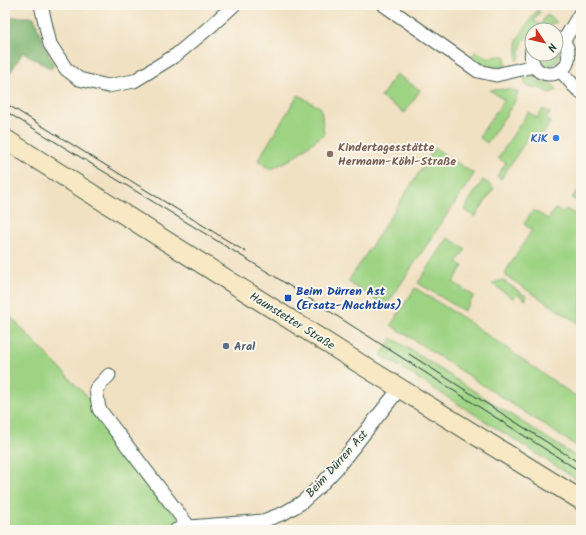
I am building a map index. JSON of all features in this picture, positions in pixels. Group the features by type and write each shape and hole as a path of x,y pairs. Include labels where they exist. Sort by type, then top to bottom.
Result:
{"main road":[{"name":"Haunstetter Straße","path":"5,139 308,331 581,500"}],"street":[{"path":"41,5 50,44 66,69 79,79 108,86 134,81 176,55 234,5"},
{"path":"384,5 478,71 496,75 534,66"},
{"path":"564,34 581,12"},
{"path":"533,62 534,66 541,72 546,74 556,74 567,62 568,57 566,46 564,44"},
{"path":"560,71 581,92"},
{"path":"109,375 96,389 99,409 189,527"},
{"name":"Beim Dürren Ast","path":"176,530 189,527 263,521 284,513 301,503 336,469 400,388"}],"green space":[{"path":"537,10 540,12 534,21 536,22 529,22"},
{"path":"547,15 557,22 542,22"},
{"path":"5,17 34,17 54,65 51,69 23,52 5,81"},
{"path":"524,30 524,40 520,52 521,56 517,61 517,40"},
{"path":"476,51 486,57 505,56 506,67 491,67 481,63 472,57"},
{"path":"542,62 557,62 550,66"},
{"path":"396,74 420,90 405,113 381,97"},
{"path":"532,75 536,81 542,83 548,81 558,90 549,93 540,88 526,86 524,78"},
{"path":"509,89 518,92 514,103 487,143 479,137 504,100 490,90"},
{"path":"298,95 321,108 324,134 291,159 270,170 258,160"},
{"path":"543,109 550,113 546,119 551,122 542,136 539,134 537,137 531,133 501,179 497,176 506,163 498,158 528,112 537,118"},
{"path":"435,148 474,174 386,306 348,282"},
{"path":"483,180 494,188 475,217 464,209"},
{"path":"577,191 581,194 581,204 572,198"},
{"path":"556,209 563,213 566,209 581,218 581,325 506,276 506,271 532,230 524,224 533,210 548,219"},
{"path":"448,238 466,249 457,262 463,266 453,282 474,296 464,311 418,283"},
{"path":"502,280 526,296 526,300 517,294 513,298 492,284"},
{"path":"415,288 463,318 581,400 581,449 391,325"},
{"path":"5,311 99,409 191,530 5,530"},
{"path":"392,338 581,460 581,482 381,355"}],"tram line":[{"path":"5,103 246,252"},
{"path":"5,111 271,274 581,472"},
{"path":"409,354 581,464"}],"place":[{"name":"KiK","path":"556,138"},
{"name":"Kindertagesstätte Hermann-Köhl-Straße","path":"330,154"},
{"name":"Beim Dürren Ast (Ersatz-/Nachtbus)","path":"288,298"},
{"name":"Aral","path":"226,346"}]}
